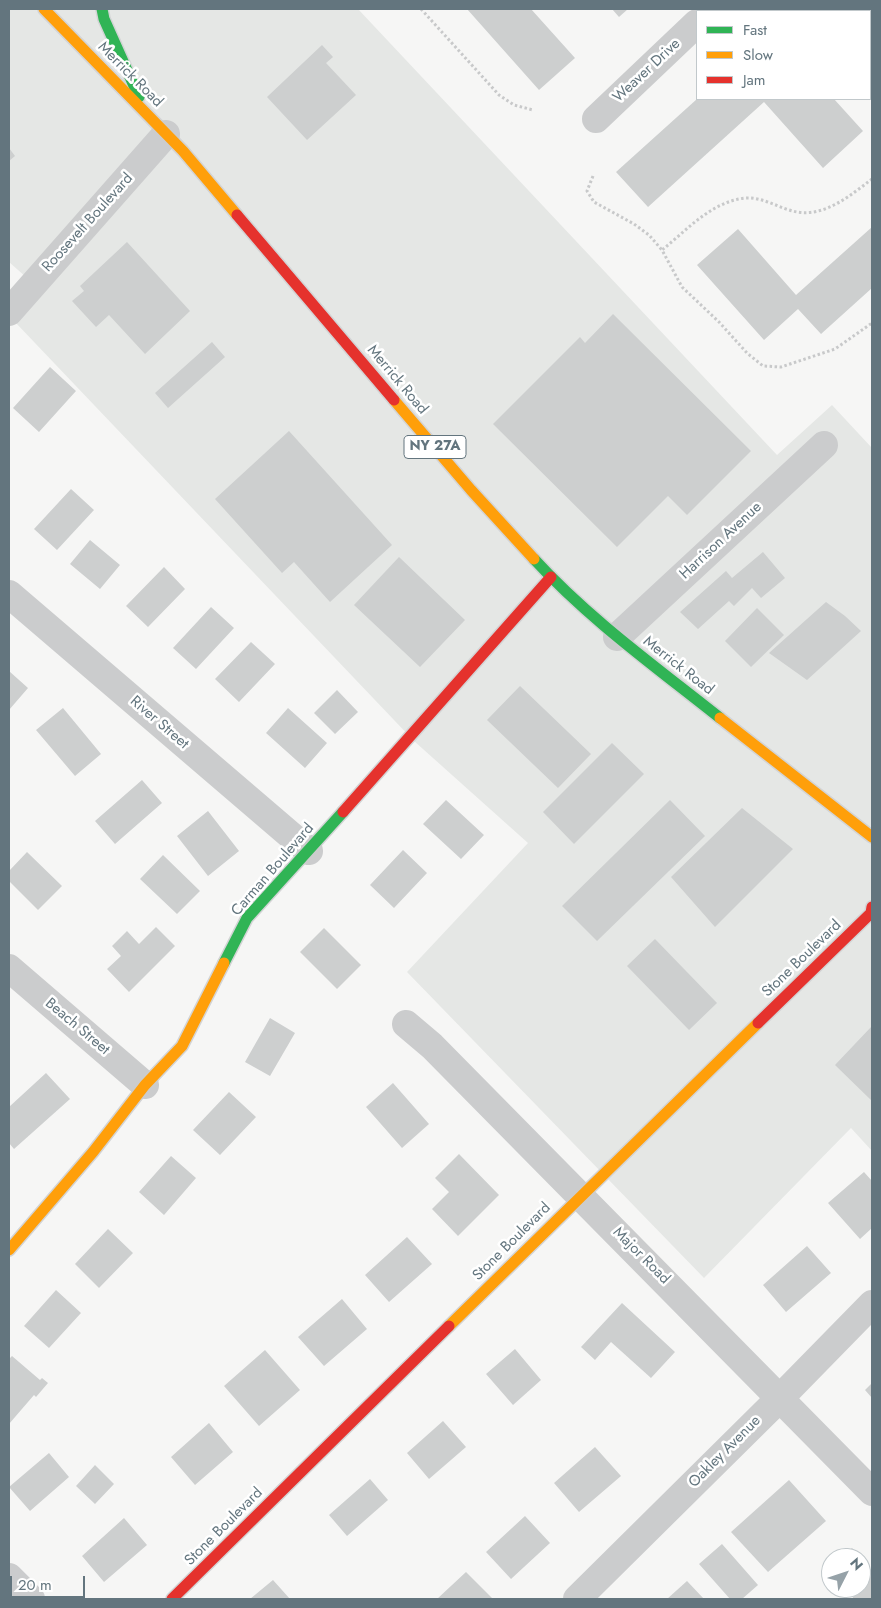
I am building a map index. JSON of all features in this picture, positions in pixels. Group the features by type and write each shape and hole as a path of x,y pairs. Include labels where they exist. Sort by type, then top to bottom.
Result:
{"street":[{"name":"Merrick Road","path":"44,9 183,151 474,493 552,577 617,638 872,837"},
{"path":"102,9 104,19 146,112"},
{"name":"Weaver Drive","path":"596,119 696,24"},
{"name":"Roosevelt Boulevard","path":"9,312 166,134"},
{"name":"Harrison Avenue","path":"617,638 824,445"},
{"name":"Carman Boulevard","path":"9,1250 93,1152 145,1085 182,1046 247,918 552,577"},
{"name":"River Street","path":"9,594 308,852"},
{"name":"Stone Boulevard","path":"172,1599 871,913 872,908"},
{"name":"Beach Street","path":"9,968 145,1085"},
{"name":"Major Road","path":"406,1024 432,1046 872,1492"},
{"name":"Oakley Avenue","path":"577,1599 872,1304"},
{"path":"9,1577 31,1599"}],"path":[{"path":"421,9 499,95 514,105 533,110"},
{"path":"593,176 587,191 594,202 634,224 649,235 662,250 682,287 719,322 747,353 763,366 781,368 835,349 872,323"},
{"path":"662,250 708,212 730,202 747,198 797,212 820,212 845,199 872,179"}],"shaded area":[{"path":"9,9 358,9 777,455 832,405 872,448 872,1151 851,1128 704,1278 407,972 528,843 414,741 15,322 44,293 9,262"}],"building":[{"path":"467,9 531,9 575,58 539,90"},
{"path":"612,9 628,9 619,17"},
{"path":"322,45 333,57 326,63 356,95 307,140 267,97"},
{"path":"696,100 835,100 863,131 823,168 764,102 648,207 616,172"},
{"path":"9,148 15,156 9,161"},
{"path":"872,227 872,288 821,334 798,309 764,340 697,265 738,229 796,295"},
{"path":"127,242 190,311 145,354 109,315 96,327 72,301 84,291 80,286"},
{"path":"613,314 751,451 687,515 668,496 617,547 493,424 580,337 585,343"},
{"path":"212,342 225,357 168,408 155,393"},
{"path":"50,367 76,391 39,432 13,408"},
{"path":"289,431 392,545 330,602 294,562 282,573 215,499"},
{"path":"71,489 94,510 57,550 34,529"},
{"path":"90,540 120,565 100,589 70,564"},
{"path":"763,552 785,578 761,598 752,588 734,606 729,601 698,629 680,612 726,571 732,578"},
{"path":"399,557 465,620 420,667 354,605"},
{"path":"164,567 185,589 148,627 126,606"},
{"path":"826,602 861,631 807,680 769,653"},
{"path":"211,607 234,628 196,669 173,648"},
{"path":"757,608 784,635 751,667 725,641"},
{"path":"251,642 275,664 239,702 215,679"},
{"path":"9,671 28,688 9,710"},
{"path":"520,686 591,754 558,788 487,720"},
{"path":"337,690 358,712 335,734 314,713"},
{"path":"63,708 101,754 75,776 36,730"},
{"path":"288,708 327,743 305,768 266,733"},
{"path":"612,743 644,774 574,844 543,812"},
{"path":"142,780 162,803 115,844 95,821"},
{"path":"446,800 484,835 461,859 423,824"},
{"path":"670,800 705,836 597,941 562,906"},
{"path":"742,808 793,849 715,927 671,877"},
{"path":"208,811 239,851 208,876 177,836"},
{"path":"403,850 427,873 394,908 370,885"},
{"path":"27,852 62,886 38,910 9,881 9,871"},
{"path":"163,855 200,891 177,914 140,879"},
{"path":"156,927 175,946 129,992 107,969 121,956 112,946 127,931 139,944"},
{"path":"324,928 361,965 337,989 300,952"},
{"path":"655,939 717,1003 689,1030 627,966"},
{"path":"270,1018 295,1033 270,1076 245,1062"},
{"path":"872,1026 872,1101 835,1065"},
{"path":"46,1073 70,1099 14,1149 9,1143 9,1107"},
{"path":"393,1083 429,1124 402,1148 366,1107"},
{"path":"229,1092 256,1117 220,1155 193,1130"},
{"path":"459,1154 499,1195 458,1236 432,1209 449,1192 435,1178"},
{"path":"171,1156 196,1178 164,1215 139,1192"},
{"path":"864,1172 872,1181 872,1228 860,1239 828,1203"},
{"path":"108,1229 133,1253 99,1288 75,1264"},
{"path":"407,1237 432,1264 389,1302 365,1275"},
{"path":"807,1246 831,1273 786,1312 763,1285"},
{"path":"56,1290 81,1313 49,1348 24,1326"},
{"path":"342,1299 367,1329 324,1366 298,1337"},
{"path":"622,1303 675,1352 651,1378 611,1342 595,1360 581,1347"},
{"path":"515,1349 541,1380 513,1405 486,1374"},
{"path":"265,1350 300,1390 259,1426 224,1386"},
{"path":"12,1356 40,1380 42,1378 48,1383 36,1397 34,1395 9,1424 9,1359"},
{"path":"872,1383 872,1398 865,1390"},
{"path":"443,1421 466,1447 429,1479 407,1453"},
{"path":"209,1423 233,1452 195,1485 171,1457"},
{"path":"595,1447 621,1476 579,1512 554,1483"},
{"path":"49,1453 69,1477 30,1511 9,1487"},
{"path":"95,1465 114,1484 95,1504 76,1486"},
{"path":"370,1479 388,1500 347,1536 329,1515"},
{"path":"789,1480 826,1521 768,1572 731,1532"},
{"path":"525,1516 550,1543 511,1579 486,1552"},
{"path":"124,1518 147,1545 104,1582 82,1556"},
{"path":"722,1544 758,1585 742,1599 730,1599 699,1564"},
{"path":"871,1570 872,1599 854,1599 871,1598"},
{"path":"466,1572 493,1599 437,1599"},
{"path":"273,1580 290,1599 250,1599"},
{"path":"687,1581 704,1599 667,1599"}],"traffic: fast":[{"path":"102,9 104,19 139,97"},
{"path":"534,559 600,622 720,718"},
{"path":"224,963 247,918 343,812"}],"traffic: slow":[{"path":"44,9 183,151 237,215"},
{"path":"394,400 471,490 534,559"},
{"path":"720,718 872,837"},
{"path":"9,1250 93,1152 145,1085 182,1046 224,963"},
{"path":"449,1326 758,1023"}],"traffic: jam":[{"path":"237,215 394,400"},
{"path":"343,812 551,577"},
{"path":"758,1023 871,913 872,907"},
{"path":"172,1599 449,1326"}]}
